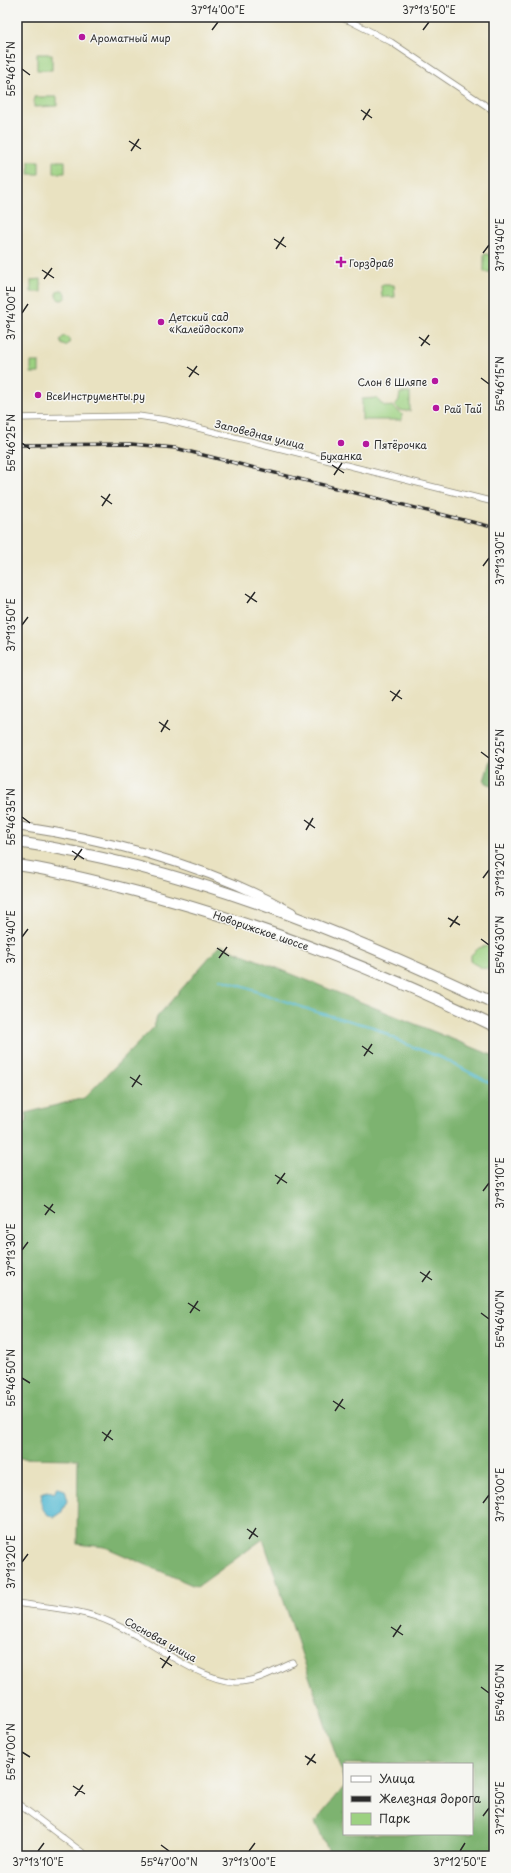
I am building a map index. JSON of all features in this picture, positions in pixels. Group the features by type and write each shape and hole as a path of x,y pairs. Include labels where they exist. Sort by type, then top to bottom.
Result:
{"highway":[{"path":"17,842 79,853 142,868 218,890 308,922 386,954 494,1003"},
{"name":"Новорижское шоссе","path":"17,865 107,884 213,913 286,938 364,968 444,1002 494,1026"}],"street":[{"path":"339,17 391,42 494,111"},
{"name":"Заповедная улица","path":"17,418 138,416 166,420 494,502"},
{"path":"17,826 89,839 158,858 259,894 308,922"},
{"name":"Сосновая улица","path":"17,1603 91,1614 113,1623 203,1672 235,1682 252,1680 293,1663"},
{"path":"17,1803 87,1856"}],"green space":[{"path":"37,54 52,54 52,70 37,70"},
{"path":"34,97 57,97 57,106 34,107"},
{"path":"29,161 39,161 39,174 29,174"},
{"path":"54,161 65,161 65,173 54,173"},
{"path":"484,254 494,255 494,272 484,272"},
{"path":"41,279 41,292 31,292 31,280"},
{"path":"381,285 394,285 395,297 382,297"},
{"path":"61,290 66,295 61,300 56,295"},
{"path":"65,336 70,341 65,346 60,341"},
{"path":"31,362 39,362 39,373 31,373"},
{"path":"400,393 410,393 410,411 401,410 395,405 399,400"},
{"path":"377,398 383,405 392,406 402,414 402,420 362,420 362,399"},
{"path":"494,747 494,788 484,781"},
{"path":"220,945 494,1056 494,1856 331,1856 315,1822 343,1788 343,1835 473,1835 473,1763 343,1763 343,1777 263,1539 197,1587 105,1547 77,1544 78,1459 17,1458 17,1127 27,1122 26,1113 84,1098 154,1027 157,1017"},
{"path":"486,946 494,949 494,965 490,969 482,968 471,962 471,955 479,948"}],"water":[{"path":"57,1487 64,1490 67,1501 61,1513 55,1517 47,1514 43,1508 41,1497 42,1493 47,1491 54,1494"}],"waterway":[{"path":"221,979 316,1012 373,1027 403,1043 442,1058 494,1085"}],"railway":[{"path":"17,445 131,444 175,448 488,526"}],"place":[{"name":"Ароматный мир","path":"82,37"},
{"name":"Горздрав","path":"341,262"},
{"name":"Детский сад «Калейдоскоп»","path":"161,322"},
{"name":"Слон в Шляпе","path":"435,381"},
{"name":"ВсеИнструменты.ру","path":"38,395"},
{"name":"Рай Тай","path":"436,408"},
{"name":"Буханка","path":"341,443"},
{"name":"Пятёрочка","path":"366,444"}]}
